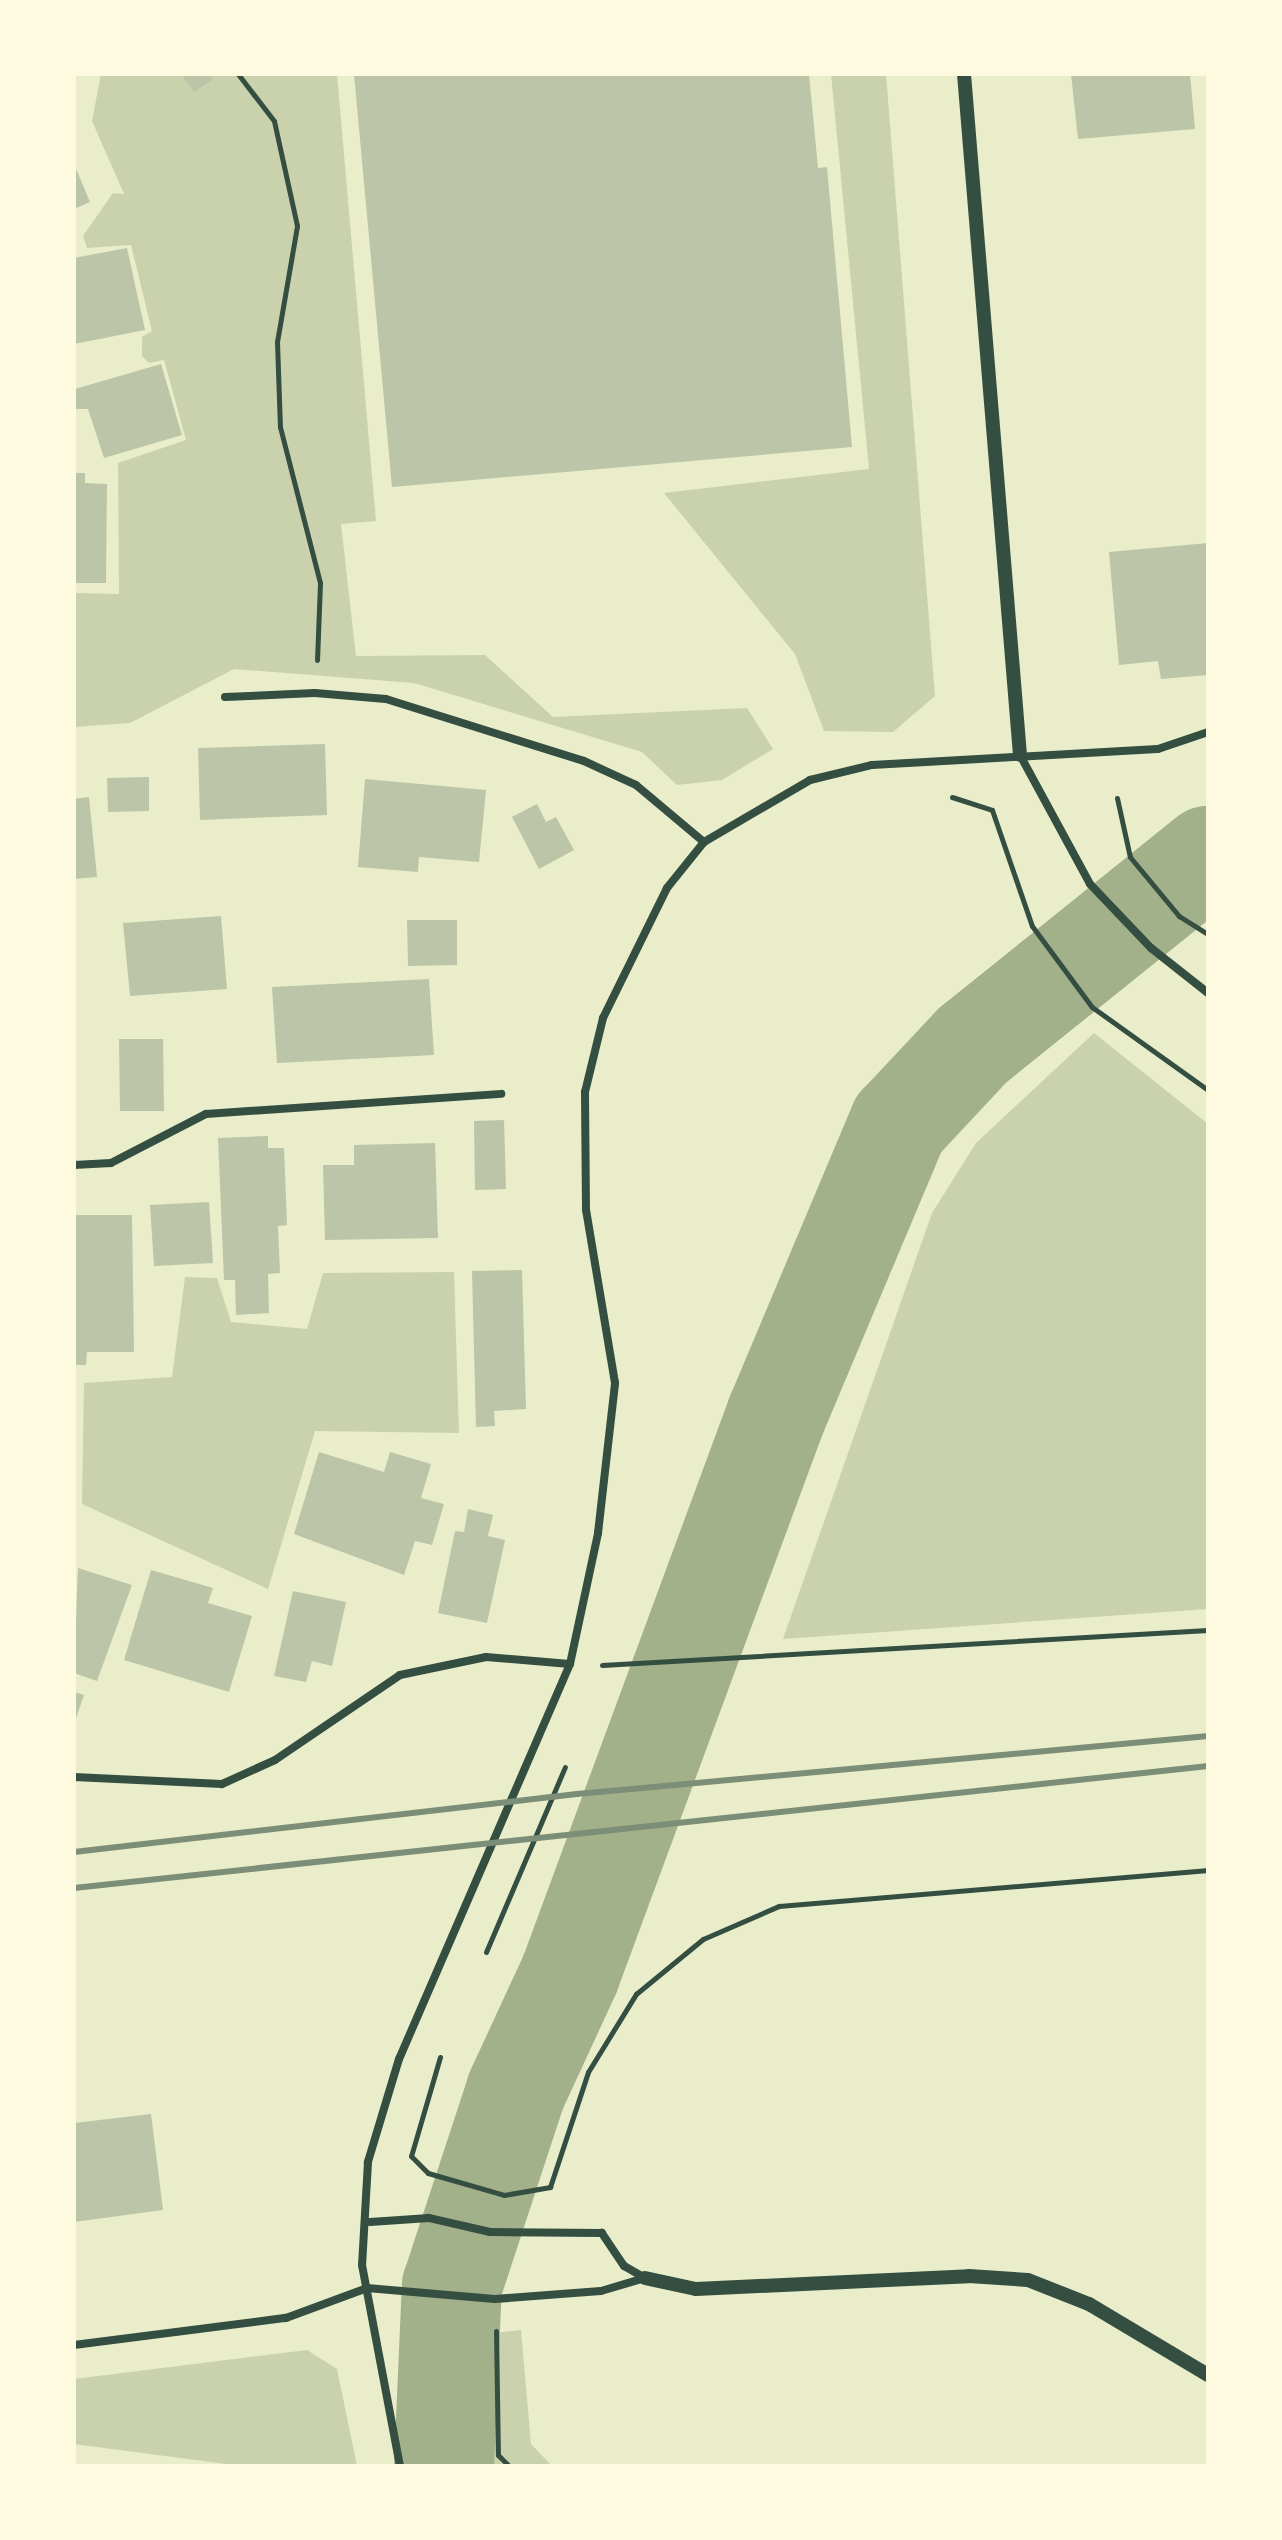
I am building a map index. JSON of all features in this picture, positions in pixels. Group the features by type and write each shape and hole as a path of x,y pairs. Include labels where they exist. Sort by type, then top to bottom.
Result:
{"street":[{"path":"964,74 1020,755 1090,884 1151,948 1208,993"},
{"path":"225,697 315,693 386,699 584,761 636,785 704,842"},
{"path":"400,2466 362,2265 370,2222 368,2162 399,2059 570,1664 601,1517 615,1383 586,1210 585,1092 603,1018 634,947 704,842 810,780 872,765 1158,749 1208,732"},
{"path":"74,1165 111,1163 206,1114 501,1094"},
{"path":"74,1777 222,1784 275,1760 400,1675 486,1657 570,1664"},
{"path":"370,2222 429,2218 490,2232 602,2233 624,2266 645,2278 696,2289 969,2276 1028,2280 1089,2304 1208,2375"},
{"path":"74,2345 286,2318 367,2288 422,2296 495,2299 601,2291 645,2278"}],"path":[{"path":"238,74 274,121 297,226 277,342 279,398 320,583 315,693"},
{"path":"952,797 992,810 1032,926 1092,1007 1208,1090"},
{"path":"1117,798 1130,857 1179,916 1208,934"},
{"path":"594,1680 599,1665 1208,1630"},
{"path":"483,1958 570,1753"},
{"path":"445,2041 411,2156 428,2173 504,2195 550,2187 588,2072 636,1994 703,1939 779,1906 1208,1870"},
{"path":"495,2299 498,2455 509,2466"}],"green space":[{"path":"101,74 337,74 376,521 341,524 356,656 485,655 553,717 747,708 773,749 722,780 677,785 642,752 414,683 234,669 130,723 74,727 74,593 119,594 118,463 186,440 164,360 149,363 142,356 142,337 152,331 131,245 87,248 83,236 113,193 124,194 92,121"},
{"path":"831,74 886,74 935,696 893,732 824,731 795,654 664,493 869,469"},
{"path":"1094,1033 1208,1124 1208,1609 783,1639 932,1213 976,1143"},
{"path":"454,1272 459,1433 315,1431 268,1589 82,1504 84,1383 172,1377 185,1277 217,1278 231,1322 307,1329 323,1273"},
{"path":"521,2330 531,2444 552,2466 486,2466 485,2334"},
{"path":"307,2350 337,2369 357,2466 241,2466 74,2444 74,2379"}],"building":[{"path":"181,74 210,74 213,79 194,92"},
{"path":"354,74 809,74 818,168 827,167 852,447 392,487"},
{"path":"1071,74 1190,74 1195,129 1078,139"},
{"path":"74,164 90,202 74,209"},
{"path":"127,248 145,330 74,344 74,258"},
{"path":"161,364 182,435 104,458 88,409 76,409 75,389"},
{"path":"74,473 85,473 85,483 107,484 106,583 74,583"},
{"path":"1208,543 1208,675 1161,679 1158,661 1119,665 1109,552"},
{"path":"325,744 327,815 200,820 198,748"},
{"path":"149,777 149,811 108,812 107,778"},
{"path":"365,779 486,790 479,862 419,857 418,872 358,867"},
{"path":"89,797 97,877 74,879 74,799"},
{"path":"537,804 546,822 556,817 574,850 539,869 512,817"},
{"path":"221,916 227,989 130,996 123,923"},
{"path":"407,920 457,920 457,965 408,966"},
{"path":"429,979 434,1055 277,1063 272,987"},
{"path":"119,1039 163,1039 164,1111 120,1111"},
{"path":"504,1120 506,1189 475,1190 474,1121"},
{"path":"268,1136 268,1148 284,1148 287,1225 278,1226 280,1273 268,1274 269,1313 236,1315 235,1280 224,1280 218,1138"},
{"path":"435,1143 438,1238 325,1240 323,1165 354,1165 354,1145"},
{"path":"209,1202 213,1263 154,1266 150,1205"},
{"path":"74,1215 132,1215 134,1352 87,1352 86,1365 74,1365"},
{"path":"522,1270 526,1409 494,1411 495,1426 476,1427 472,1271"},
{"path":"319,1452 384,1472 390,1452 431,1464 421,1498 444,1504 432,1545 415,1541 404,1575 294,1534"},
{"path":"468,1509 493,1515 488,1536 505,1540 487,1623 438,1613 455,1531 464,1532"},
{"path":"78,1568 132,1585 97,1681 74,1673"},
{"path":"151,1570 213,1588 208,1603 252,1616 229,1692 124,1660"},
{"path":"293,1591 346,1602 332,1666 312,1661 306,1682 274,1676"},
{"path":"74,1692 84,1695 74,1724"},
{"path":"151,2114 163,2210 74,2222 74,2123"}],"waterway":[{"path":"444,2466 452,2286 516,2091 570,1974 776,1416 899,1124 973,1045 1208,856"}],"railway":[{"path":"74,1852 577,1794 1208,1736"},
{"path":"74,1888 1208,1766"}]}
